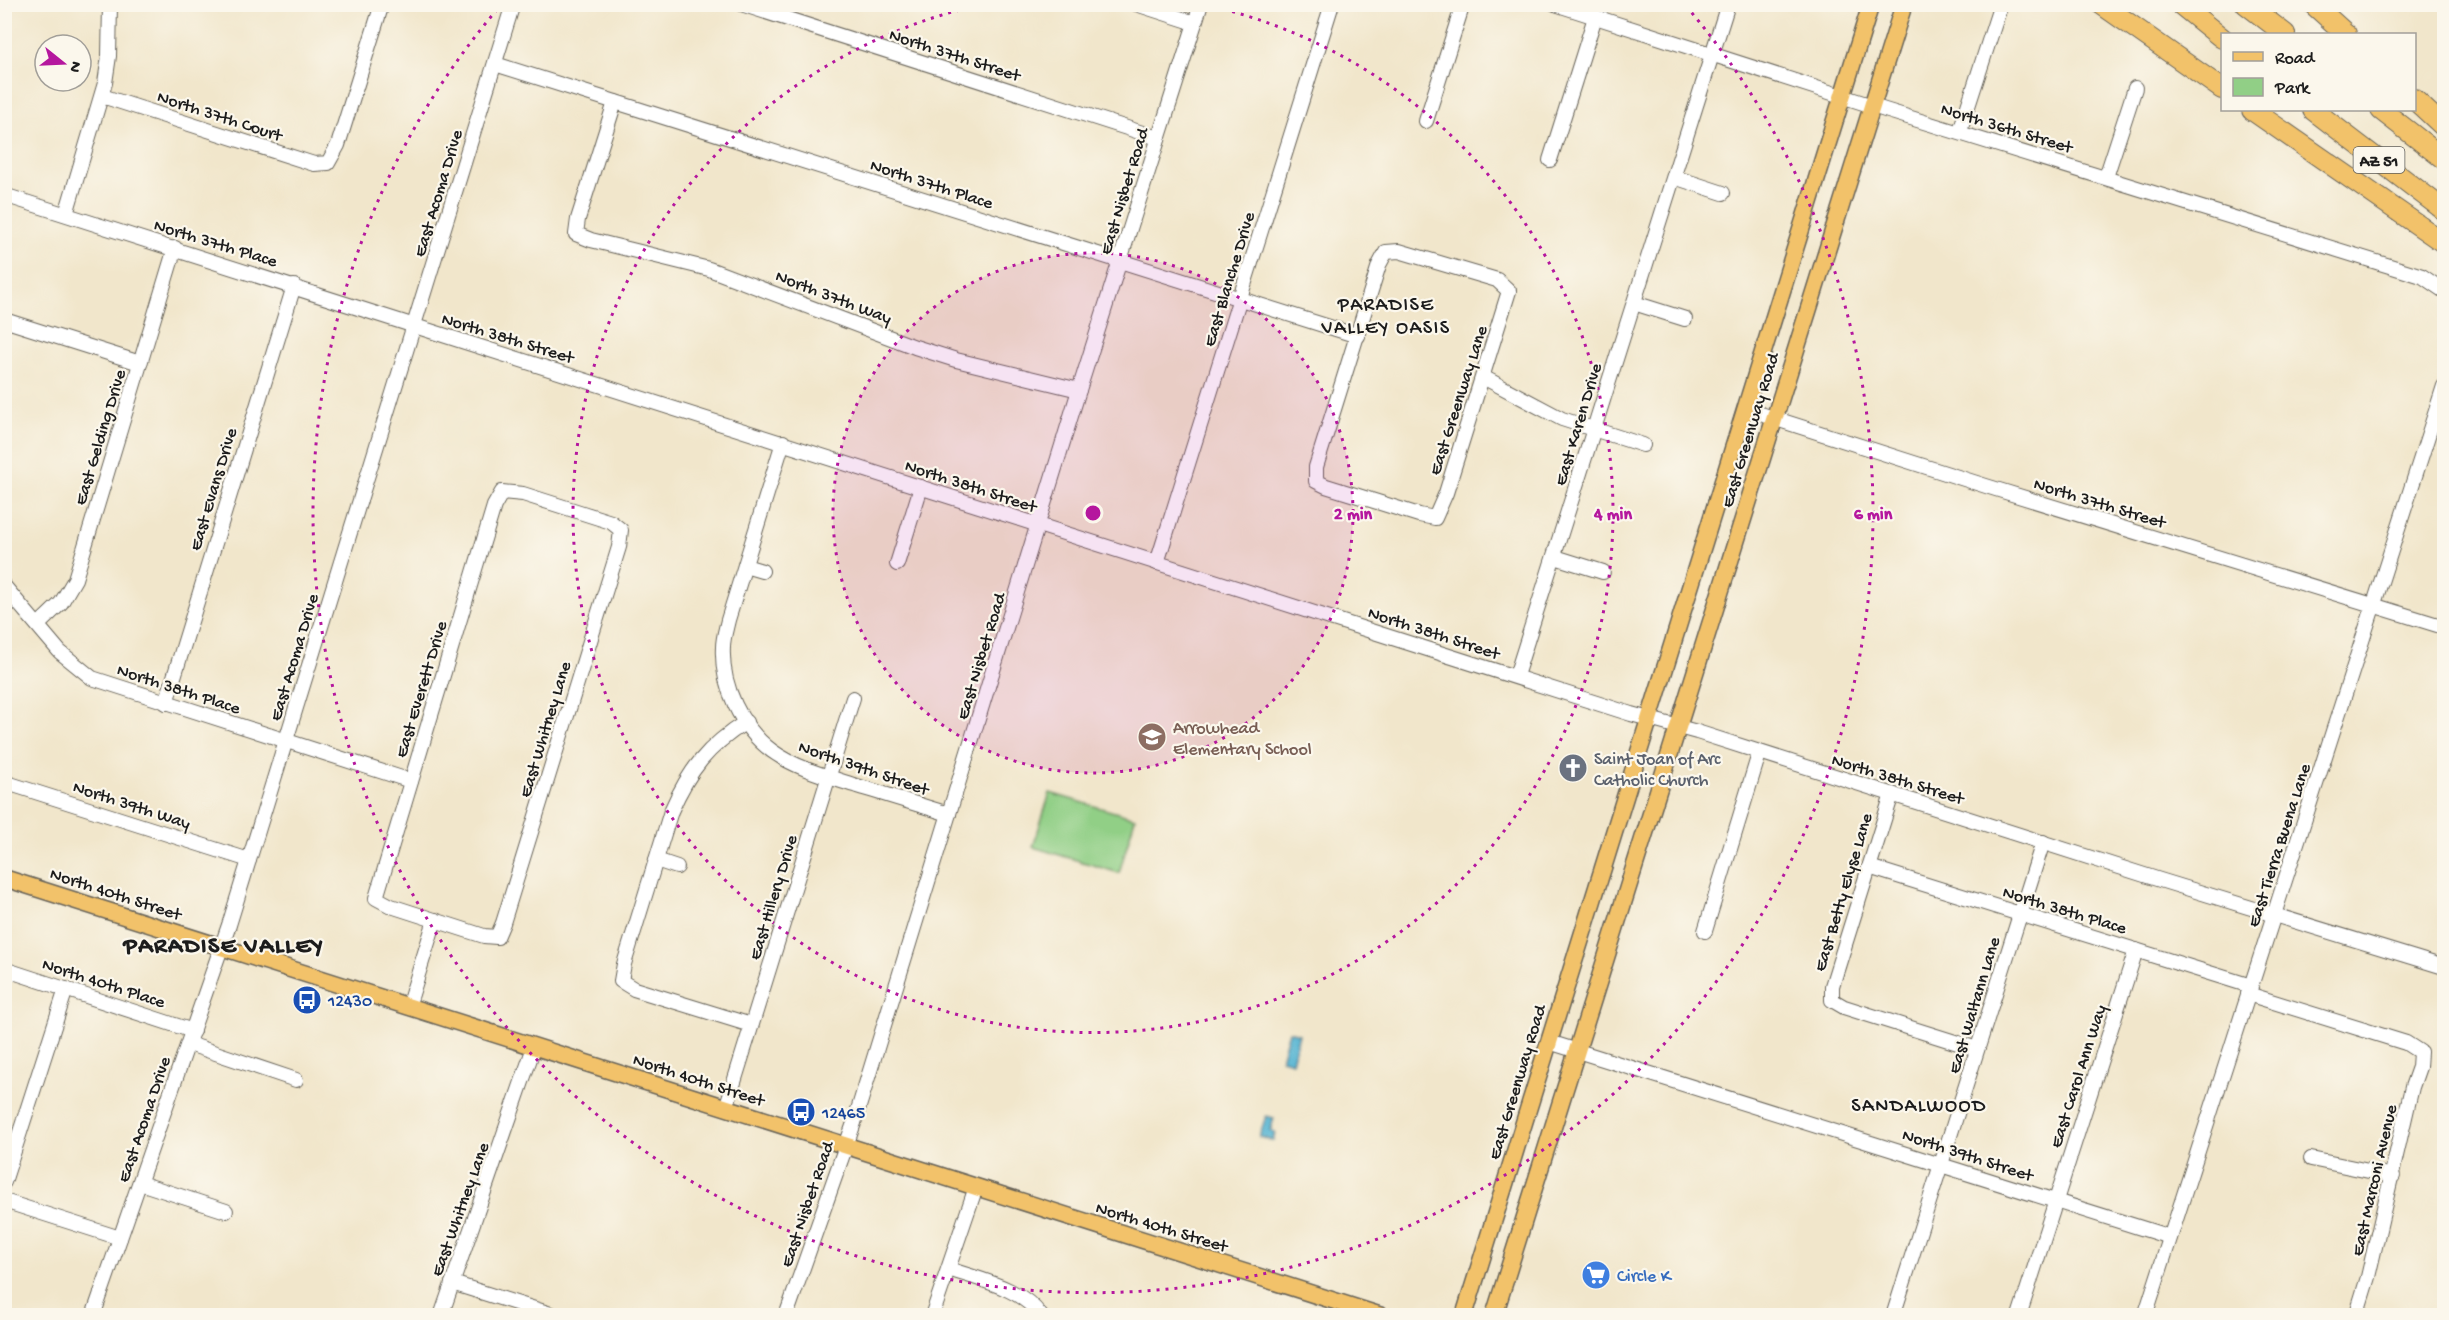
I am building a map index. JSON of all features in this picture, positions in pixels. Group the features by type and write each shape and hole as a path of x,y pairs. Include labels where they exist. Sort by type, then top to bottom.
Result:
{"highway":[{"path":"2101,4 2221,88"},
{"path":"2180,4 2221,36"},
{"path":"2247,4 2284,33"},
{"path":"2313,4 2345,33"},
{"path":"2416,100 2445,127"},
{"path":"2253,111 2445,243"},
{"name":"AZ 51","path":"2314,111 2445,210"},
{"name":"AZ 51","path":"2382,111 2445,159"}],"main road":[{"name":"East Greenway Road","path":"1464,1316 1871,4"},
{"name":"East Greenway Road","path":"1494,1316 1904,4"},
{"path":"1605,859 1633,868"},
{"name":"North 40th Street","path":"4,878 1382,1316"}],"street":[{"path":"66,214 102,96 109,56 110,4"},
{"name":"North 37th Court","path":"102,96 314,164 328,163 338,145 382,4"},
{"name":"East Acoma Drive","path":"93,1316 191,1037 249,860 513,4"},
{"name":"North 37th Street","path":"741,4 1158,138"},
{"path":"1136,4 1194,23"},
{"name":"East Nisbet Road","path":"786,1316 846,1146 1119,261 1201,4"},
{"name":"East Blanche Drive","path":"1157,563 1332,4"},
{"path":"1426,121 1463,4"},
{"name":"North 36th Street","path":"1555,4 2422,276 2445,291"},
{"name":"East Karen Drive","path":"1516,676 1728,4"},
{"path":"1960,131 2001,4"},
{"path":"1550,160 1595,17"},
{"name":"North 37th Place","path":"495,64 1358,336"},
{"path":"2106,177 2135,88"},
{"name":"North 37th Way","path":"615,102 578,219 576,234 591,240 709,269 936,353 1079,390"},
{"path":"1674,177 1723,193"},
{"name":"North 37th Place","path":"4,195 176,248 415,327"},
{"name":"East Gelding Drive","path":"38,625 60,603 75,579 176,248"},
{"name":"East Greenway Lane","path":"1399,250 1497,280 1509,291 1446,494 1435,518 1419,515 1316,481 1316,467 1358,336 1379,265 1386,252 1399,250"},
{"name":"East Evans Drive","path":"166,703 294,286"},
{"path":"1634,303 1684,319"},
{"path":"4,320 140,363"},
{"name":"North 38th Street","path":"415,327 783,442 1039,526 1648,719 2445,967"},
{"path":"1483,377 1562,419 1643,445"},
{"name":"East Tierra Buena Lane","path":"2145,1316 2445,386"},
{"name":"North 37th Street","path":"1745,409 1986,486 2445,627"},
{"name":"North 39th Street","path":"783,442 723,645 724,665 734,705 754,734 771,750 788,761 828,777 950,814"},
{"path":"897,564 921,487"},
{"name":"East Everett Drive","path":"435,920 391,906 376,898 494,506 502,492 523,494 611,522 621,530"},
{"name":"East Whitney Lane","path":"435,920 483,936 497,937 619,547 621,530"},
{"path":"1555,557 1603,572"},
{"path":"745,566 762,571"},
{"name":"North 38th Place","path":"4,586 60,652 92,678 411,782"},
{"name":"East Hillery Drive","path":"726,1108 853,698"},
{"path":"746,722 729,732 702,756 690,773 671,811 624,964 621,981 634,988 751,1025"},
{"path":"1705,931 1759,753"},
{"name":"North 39th Way","path":"4,782 249,860"},
{"name":"East Betty Elyse Lane","path":"1892,794 1832,986 1832,1000 1844,1006 1977,1049"},
{"name":"East Waltann Lane","path":"1893,1316 2043,842"},
{"path":"656,860 677,867"},
{"name":"North 38th Place","path":"1869,867 2136,950 2406,1043 2420,1052"},
{"path":"408,1007 435,920"},
{"name":"East Carol Ann Way","path":"2019,1316 2136,950"},
{"name":"North 40th Place","path":"4,969 66,988 296,1080"},
{"path":"4,1182 66,988"},
{"name":"North 39th Street","path":"1549,1042 2170,1237"},
{"name":"East Whitney Lane","path":"441,1316 534,1047"},
{"name":"East Marconi Avenue","path":"2356,1316 2368,1277 2412,1087 2419,1067 2420,1052"},
{"path":"2311,1159 2392,1176"},
{"path":"140,1183 226,1211"},
{"path":"932,1316 976,1187"},
{"path":"4,1201 120,1238"},
{"path":"948,1269 1017,1294 1029,1302 1041,1316"},
{"path":"452,1283 557,1316"}],"green space":[{"path":"1050,793 1135,818 1119,873 1033,847"}],"water":[{"path":"1289,1031 1299,1034 1292,1062 1281,1059"},
{"path":"1266,1116 1274,1118 1270,1131 1275,1132 1273,1141 1259,1137"}],"place":[{"name":"Arrowhead Elementary School","path":"1152,737"},
{"name":"Saint Joan of Arc Catholic Church","path":"1573,768"},
{"name":"12430","path":"307,1000"},
{"name":"12465","path":"801,1112"},
{"name":"Circle K","path":"1596,1275"}],"district":[{"name":"PARADISE VALLEY OASIS","path":"1386,314"},
{"name":"PARADISE VALLEY","path":"224,944"},
{"name":"SANDALWOOD","path":"1919,1104"}]}
